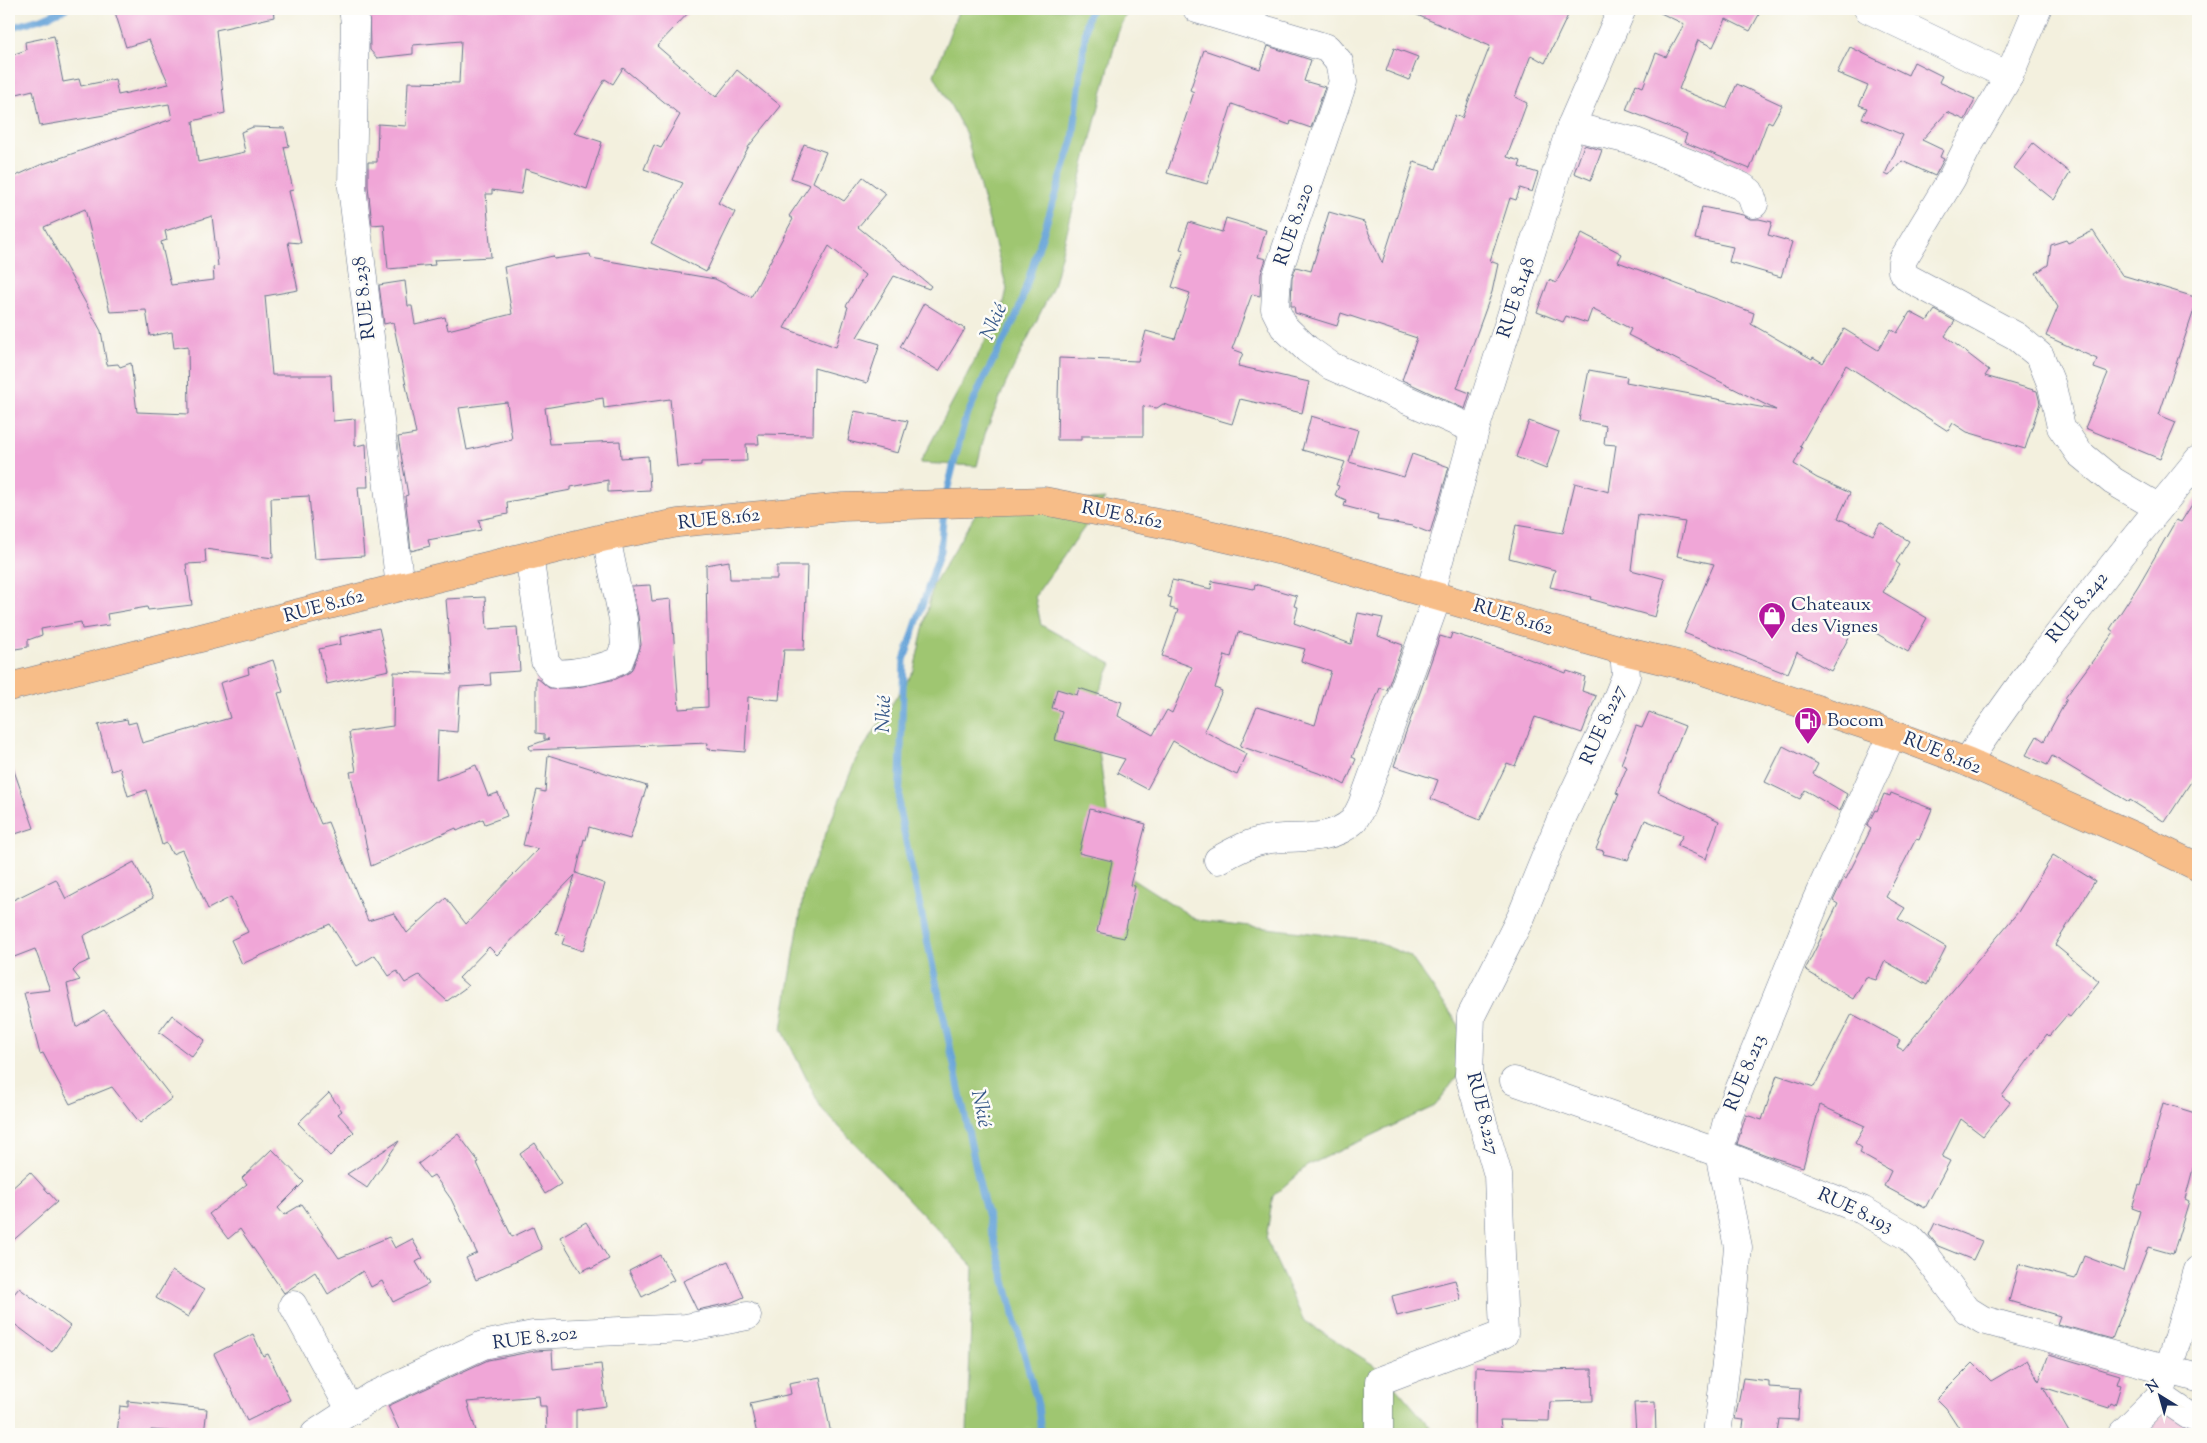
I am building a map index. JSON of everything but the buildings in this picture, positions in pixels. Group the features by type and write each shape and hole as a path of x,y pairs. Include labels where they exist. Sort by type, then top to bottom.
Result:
{"highway":[{"name":"RUE 8.162","path":"9,687 400,587 606,537 678,523 843,507 1044,501 1178,526 1282,551 1624,651 1694,668 1892,734 1967,762 2128,833 2198,867"}],"street":[{"name":"RUE 8.238","path":"353,9 355,22 352,187 400,587"},
{"name":"RUE 8.220","path":"1196,9 1327,48 1339,62 1343,82 1277,275 1275,309 1284,327 1307,349 1331,366 1475,430"},
{"name":"RUE 8.148","path":"1218,860 1240,848 1264,840 1316,836 1340,830 1354,821 1362,805 1434,594 1475,430 1572,126 1622,9"},
{"path":"1868,9 2009,76"},
{"path":"2037,9 2009,76 1902,261 1902,272 1908,278 2016,336 2040,356 2052,386 2062,427 2079,453 2113,481 2159,508"},
{"path":"1572,126 1633,141 1691,164 1750,192 1754,204"},
{"name":"RUE 8.242","path":"1967,762 2018,686 2054,637 2198,460"},
{"path":"529,556 545,661 555,674 578,673 619,661 625,646 620,596 612,573 606,537"},
{"name":"RUE 8.227","path":"1379,1434 1379,1381 1504,1334 1498,1175 1469,1075 1471,1016 1521,916 1559,824 1610,716 1626,676 1624,651"},
{"name":"RUE 8.213","path":"1717,1434 1730,1332 1738,1247 1719,1154 1728,1117 1816,901 1892,734"},
{"name":"RUE 8.193","path":"1514,1080 1719,1154 1862,1210 1909,1238 1924,1253 1967,1310 1983,1320 2198,1378"},
{"path":"2122,1434 2160,1396 2198,1270"},
{"path":"293,1305 352,1411"},
{"name":"RUE 8.202","path":"315,1434 373,1396 483,1345 533,1335 686,1328 747,1316"},
{"path":"2160,1396 2188,1415 2198,1419"}],"shaded area":[{"path":"2164,1414 2198,1427 2198,1434 2140,1434"}],"green space":[{"path":"959,9 1129,9 1119,28 1053,287 1006,383 985,434 977,466 920,463 1003,307 1007,289 966,134 934,75"},
{"path":"1105,499 1035,596 1041,625 1112,664 1093,705 1110,835 1127,875 1197,920 1371,940 1410,956 1459,1025 1463,1069 1435,1106 1307,1166 1273,1196 1266,1239 1304,1321 1380,1369 1436,1434 967,1434 973,1267 821,1108 782,1029 805,885 856,759 914,670 933,585 979,508"}],"waterway":[{"path":"9,28 44,18 65,9"},
{"name":"Nkié","path":"945,499 964,423 982,382 1017,315 1073,140 1087,19 1091,9"},
{"name":"Nkié","path":"944,509 940,552 904,660 899,809 981,1191 1038,1405 1041,1434"}],"place":[{"name":"Chateaux des Vignes","path":"1772,640"},
{"name":"Bocom","path":"1808,745"}]}
